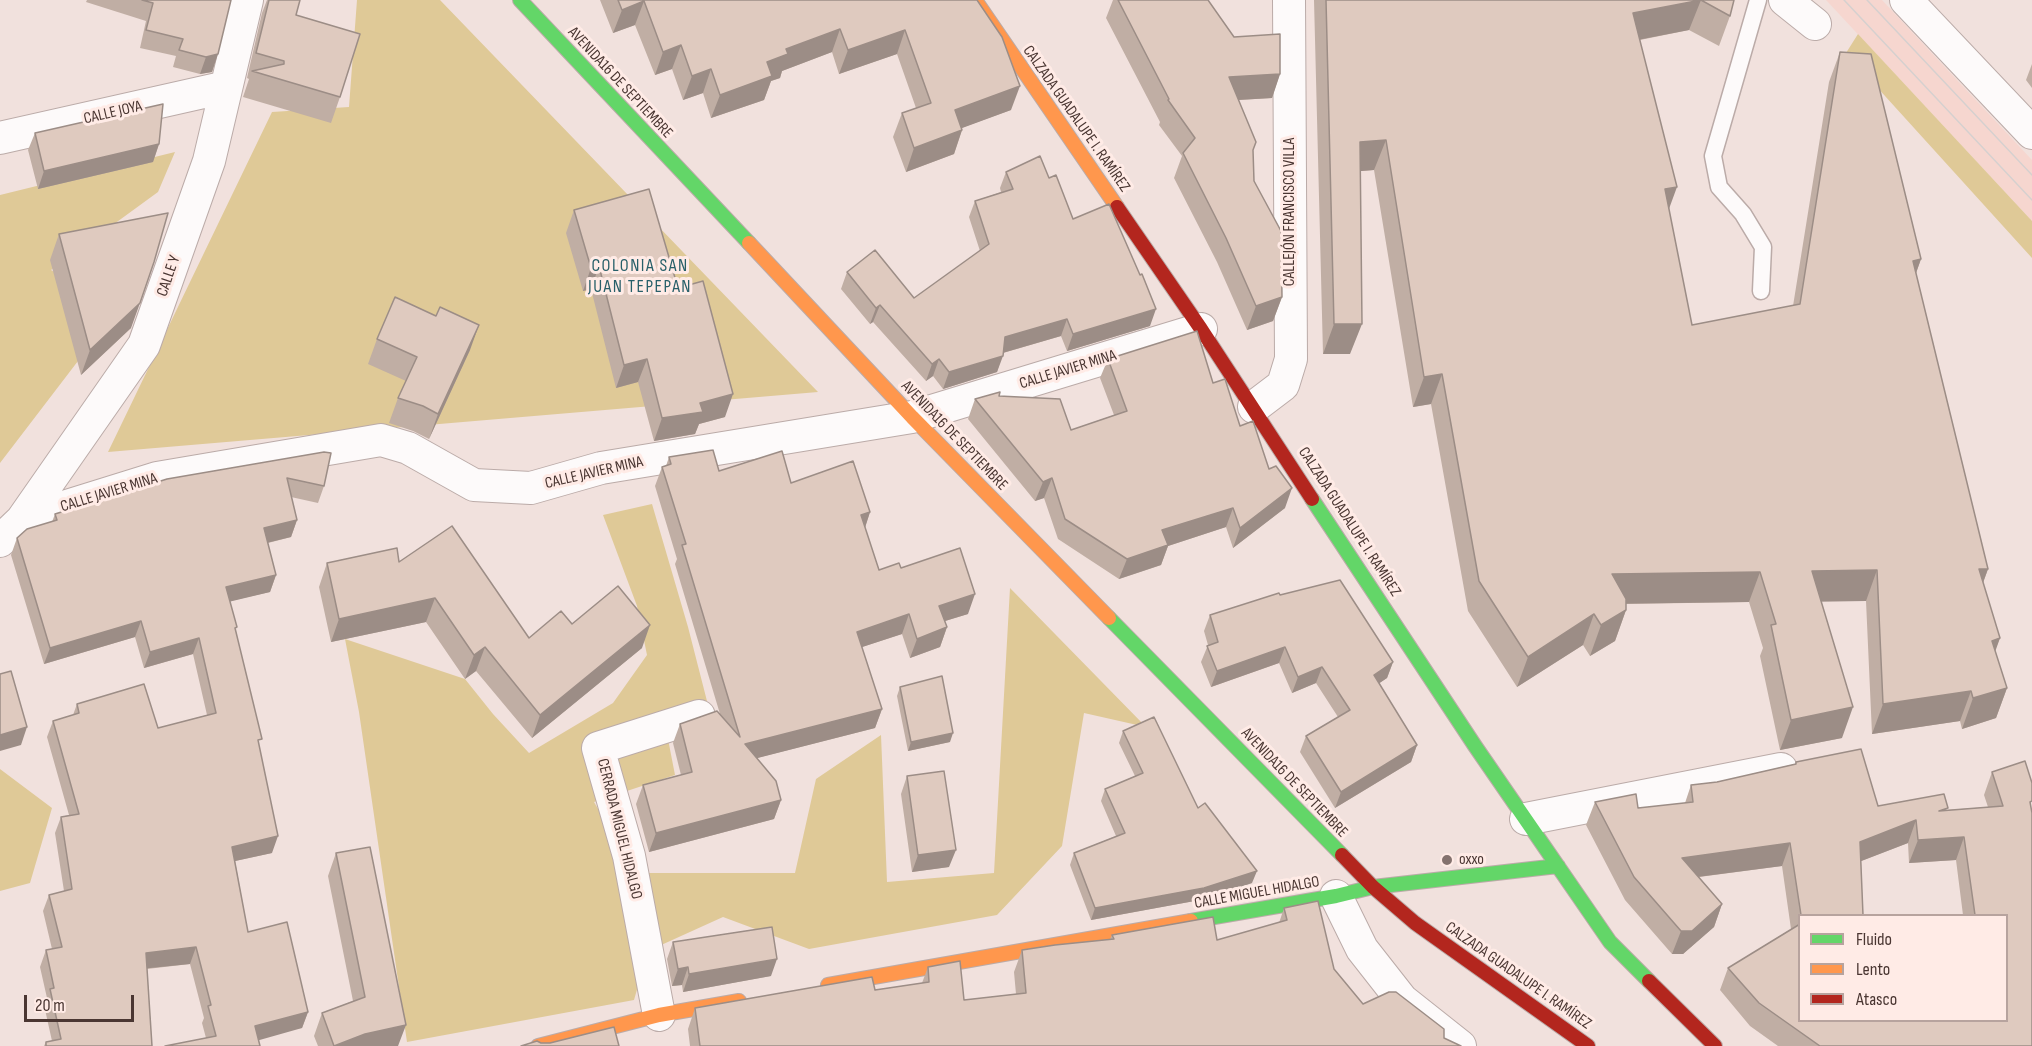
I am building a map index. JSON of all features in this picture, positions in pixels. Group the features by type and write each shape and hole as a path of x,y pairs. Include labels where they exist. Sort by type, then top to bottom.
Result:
{"main road":[{"name":"AVENIDA16 DE SEPTIEMBRE","path":"520,0 912,417 1373,887"},
{"name":"CALZADA GUADALUPE I. RAMÍREZ","path":"982,1 1254,407 1475,746 1610,942 1715,1046"},
{"name":"CALLE MIGUEL HIDALGO","path":"815,987 1336,896 1373,887 1558,866"},
{"name":"CALZADA GUADALUPE I. RAMÍREZ","path":"1373,887 1414,923 1588,1046"},
{"path":"538,1046 659,1016 748,999"}],"street":[{"name":"CALLE Y","path":"11,530 144,345 209,162 247,0"},
{"name":"CALLEJÓN FRANCISCO VILLA","path":"1254,407 1283,385 1291,359 1289,0"},
{"path":"1785,0 1815,24"},
{"path":"1906,0 2032,133"},
{"name":"CALLE JOYA","path":"0,138 226,87"},
{"name":"CALLE JAVIER MINA","path":"11,530 158,478 381,440 408,448 474,485 531,488 601,468 912,417 1201,329"},
{"name":"CERRADA MIGUEL HIDALGO","path":"659,1016 628,856 598,748 699,716"},
{"path":"1526,819 1812,762"},
{"path":"1336,896 1362,949 1402,1000 1460,1046"}],"lane":[{"path":"1758,0 1713,156 1719,187 1743,214 1763,247 1761,291"}],"shaded area":[{"path":"357,0 440,0 818,392 108,452 272,112 349,107"},
{"path":"1826,0 1882,0 2032,160 2032,221"},
{"path":"1858,34 2032,221 2032,258 1846,53"},
{"path":"175,152 158,192 51,270 117,310 0,463 0,195"},
{"path":"652,504 708,705 667,734 675,775 594,802 636,873 795,873 816,779 881,735 887,882 994,873 1010,588 1146,727 1084,713 1062,846 997,915 809,949 723,917 648,951 634,1000 407,1042 359,712 345,639 465,679 529,753 613,703 647,655 637,606 603,515"},
{"path":"0,769 52,808 30,883 0,891"}],"building":[{"path":"142,0 231,0 218,54 206,57 179,50 183,39 146,30 153,3"},
{"path":"269,0 300,0 296,15 360,34 340,97 252,71 284,64 284,61 256,53"},
{"path":"618,0 977,0 1002,37 1020,86 955,110 962,130 914,148 902,113 931,103 905,30 848,50 840,29 786,49 788,54 767,62 772,76 720,95 711,69 692,76 681,45 663,52 644,1 622,10"},
{"path":"1118,0 1208,0 1234,37 1280,34 1280,74 1229,77 1256,142 1253,150 1254,181 1281,231 1282,297 1256,306 1226,238 1183,153 1195,138 1168,100"},
{"path":"1326,0 1701,0 1633,13 1677,187 1665,189 1692,325 1800,304 1840,52 1871,54 1921,259 1913,261 1988,569 1979,569 2000,638 1992,641 2007,688 1973,698 1971,691 1883,704 1877,570 1812,571 1853,707 1791,720 1771,625 1776,624 1760,572 1612,574 1626,599 1626,610 1601,625 1594,614 1528,657 1479,581 1442,374 1424,377 1386,140 1360,142 1362,324 1334,324"},
{"path":"1701,0 1734,0 1730,16"},
{"path":"163,104 159,144 44,171 35,133"},
{"path":"1040,156 1049,178 1056,175 1073,219 1109,204 1156,309 1073,334 1067,319 1005,337 1003,356 949,372 939,359 932,364 880,305 876,308 847,272 875,250 914,298 989,244 975,201 1013,189 1006,172"},
{"path":"649,189 678,288 703,281 733,394 700,403 703,412 662,418 647,359 624,365 599,266 591,268 574,210"},
{"path":"168,213 140,303 90,350 59,234"},
{"path":"395,297 436,316 440,307 479,325 438,414 423,406 398,398 417,357 377,339"},
{"path":"1197,331 1213,383 1225,379 1240,426 1253,421 1269,469 1276,466 1292,488 1240,528 1233,508 1162,530 1168,545 1127,559 1065,519 1052,478 1043,482 975,399 1000,392 999,396 1060,399 1071,430 1127,411 1108,359"},
{"path":"713,450 719,471 782,451 791,483 853,461 870,512 861,515 879,570 899,563 901,568 960,548 975,594 939,606 947,627 917,639 909,614 857,632 882,709 745,744 776,781 781,800 656,833 643,785 692,772 680,724 717,711 740,737 682,545 686,544 662,467 671,464 669,457"},
{"path":"324,452 331,453 324,486 287,478 297,520 264,528 276,575 226,587 262,739 258,740 278,836 232,847 248,932 287,922 308,1012 255,1026 260,1046 165,1046 216,1036 208,1006 211,1005 196,947 146,953 152,1046 46,1046 46,1042 61,1039 50,989 54,988 46,950 62,947 49,895 72,889 61,817 79,814 53,721 79,713 77,704 144,684 158,728 216,713 199,638 150,652 141,621 50,648 17,538 27,529 57,520 55,514 167,479"},
{"path":"452,526 529,638 561,611 572,624 618,586 650,625 540,715 485,647 474,655 435,598 339,619 327,563 397,548 399,562"},
{"path":"1340,580 1393,662 1374,675 1417,745 1341,792 1306,736 1350,710 1322,667 1298,677 1285,647 1217,671 1207,646 1218,642 1210,615 1279,593 1280,595"},
{"path":"11,671 27,727 0,735 0,674"},
{"path":"942,676 953,733 911,742 900,687"},
{"path":"1154,717 1198,808 1205,803 1257,871 1204,888 1095,908 1074,853 1125,833 1105,789 1143,773 1123,731"},
{"path":"1861,749 1878,806 1944,794 1948,808 1939,811 2003,806 1992,772 2025,761 2032,783 2032,801 2030,802 2032,813 2032,1046 1820,1046 1759,1003 1728,968 1798,925 1798,1022 2008,1022 2008,914 1975,914 1964,837 1918,840 1916,820 1860,842 1863,914 1801,914 1790,843 1682,858 1722,904 1692,931 1681,931 1634,877 1595,802 1636,794 1638,808 1693,802 1691,785 1717,782 1796,764 1796,762"},
{"path":"944,771 956,850 918,855 907,776"},
{"path":"370,847 406,1025 365,1034 334,1046 322,1013 365,997 336,853"},
{"path":"1318,901 1334,969 1363,1004 1389,992 1396,992 1444,1029 1444,1038 1461,1046 700,1046 695,1008 872,977 875,990 929,982 928,967 960,961 964,1000 1026,993 1022,950 1114,939 1112,935 1213,917 1217,940 1287,920 1284,908"},
{"path":"772,927 777,959 689,974 688,967 678,969 673,942"},
{"path":"614,1027 619,1046 521,1046 537,1041 550,1043"}],"tram line":[{"path":"1844,0 2032,200"},
{"path":"1867,0 2032,175"}],"traffic: fast":[{"path":"520,0 749,243"},
{"path":"1312,499 1475,746 1610,942 1649,981"},
{"path":"1109,618 1342,855"},
{"path":"1191,921 1336,896 1373,887 1558,866"}],"traffic: slow":[{"path":"975,0 1117,207"},
{"path":"749,243 912,417 1109,618"},
{"path":"828,985 1191,921"},
{"path":"538,1046 659,1015 739,1001"}],"traffic: jam":[{"path":"1117,207 1201,329 1312,499"},
{"path":"1342,855 1373,887 1415,923 1588,1046"},
{"path":"1649,981 1715,1046"}],"place":[{"name":"oxxo","path":"1447,860"}],"district":[{"name":"COLONIA SAN JUAN TEPEPAN","path":"640,276"}]}
